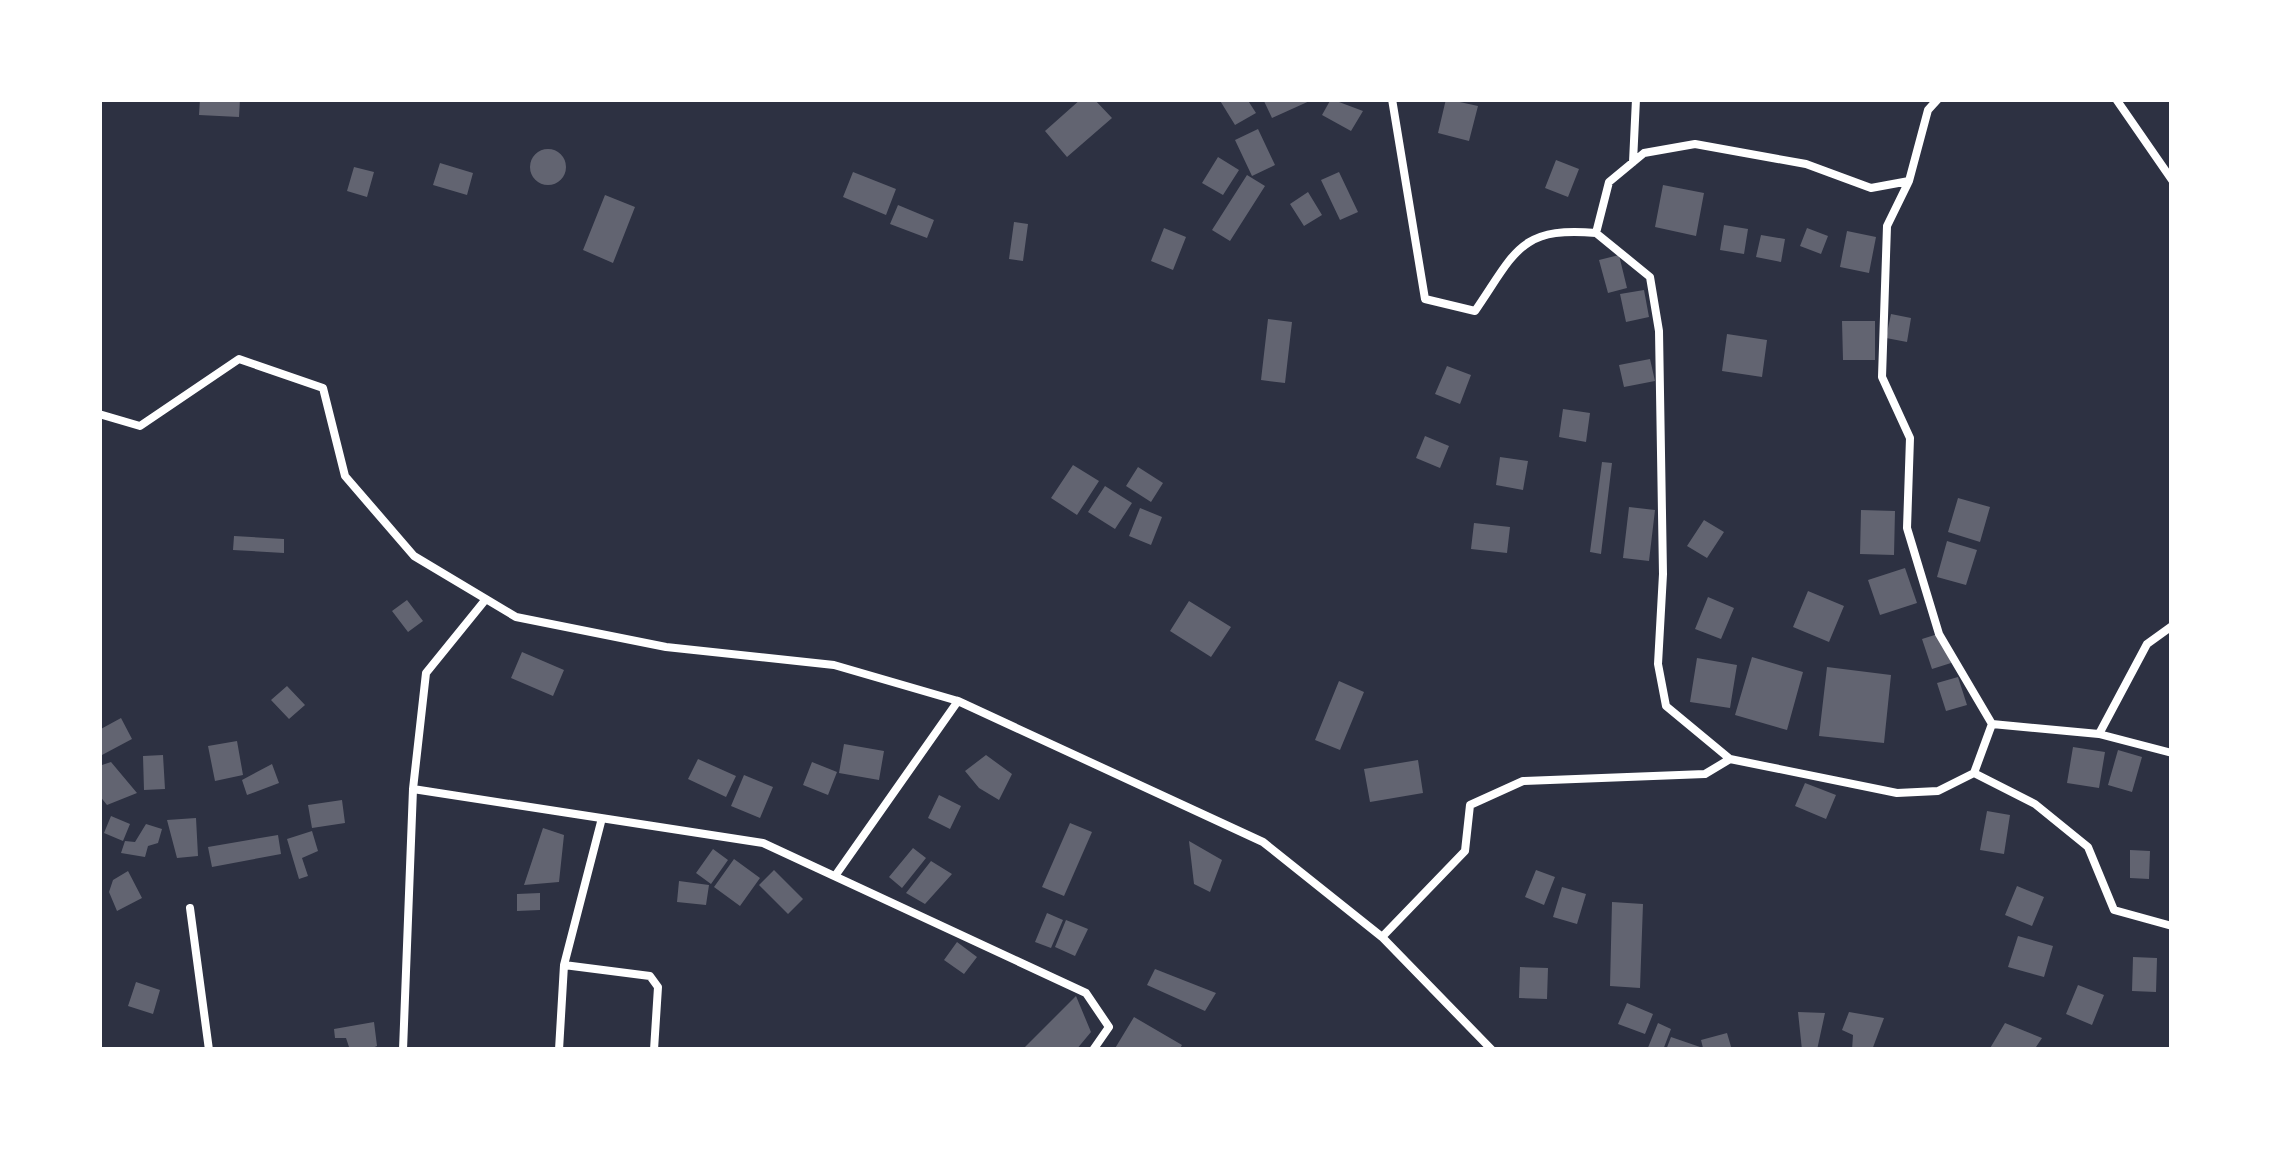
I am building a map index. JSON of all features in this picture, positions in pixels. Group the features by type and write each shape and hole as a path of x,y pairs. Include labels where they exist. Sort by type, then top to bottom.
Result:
{"street":[{"path":"1392,99 1424,299 1475,311 1523,240 1555,229 1597,233 1650,277 1659,331 1663,574 1658,664 1666,706 1730,759 1897,793 1938,791 1974,772 1992,724"},
{"path":"1633,162 1636,99"},
{"path":"1938,99 1928,110 1910,181 1887,226 1882,377 1910,438 1907,528 1939,634 1992,724"},
{"path":"2116,99 2172,180"},
{"path":"1597,233 1609,182 1644,153 1695,144 1806,164 1871,188 1910,181"},
{"path":"99,414 140,426 238,359 323,388 345,476 414,556 516,617 667,647 834,665 958,701 1263,842 1382,937 1492,1050"},
{"path":"403,1050 413,789 426,673 486,599"},
{"path":"2098,734 2147,644 2172,626"},
{"path":"835,877 958,701"},
{"path":"1992,724 2098,734 2172,754"},
{"path":"1382,937 1465,850 1470,805 1523,781 1705,774 1730,759"},
{"path":"1974,772 2035,804 2088,847 2114,910 2172,926"},
{"path":"413,789 763,843 1086,993 1109,1027 1093,1050"},
{"path":"559,1050 564,964 602,818"},
{"path":"190,908 209,1050"},
{"path":"564,964 650,976 658,987 654,1050"}],"building":[{"path":"200,99 240,99 239,117 199,115"},
{"path":"1081,99 1094,99 1112,118 1067,157 1045,131"},
{"path":"1219,99 1247,99 1256,113 1235,125"},
{"path":"1263,99 1314,99 1272,118"},
{"path":"1331,99 1363,111 1351,131 1322,115"},
{"path":"1446,99 1478,106 1469,141 1438,133"},
{"path":"1258,129 1275,165 1252,176 1235,140"},
{"path":"548,149 561,154 566,167 561,180 548,185 535,180 530,167 535,154"},
{"path":"1218,157 1239,170 1223,195 1202,183"},
{"path":"1556,160 1579,169 1568,197 1545,188"},
{"path":"440,163 473,173 467,195 433,185"},
{"path":"354,167 374,172 367,197 347,191"},
{"path":"853,172 896,189 886,215 843,197"},
{"path":"1339,172 1358,212 1340,220 1321,180"},
{"path":"1247,175 1265,186 1230,241 1212,230"},
{"path":"1663,185 1704,193 1696,236 1655,227"},
{"path":"1308,192 1322,215 1304,226 1290,204"},
{"path":"605,195 635,207 613,263 583,250"},
{"path":"898,205 934,220 927,238 890,224"},
{"path":"1014,222 1028,224 1023,261 1009,259"},
{"path":"1724,225 1748,229 1744,254 1720,250"},
{"path":"1164,228 1186,237 1173,270 1151,261"},
{"path":"1807,228 1828,236 1821,254 1800,246"},
{"path":"1847,231 1876,237 1869,273 1840,267"},
{"path":"1761,235 1785,239 1781,262 1756,257"},
{"path":"1619,255 1627,288 1608,293 1599,260"},
{"path":"1644,290 1649,317 1626,322 1620,294"},
{"path":"1891,314 1911,318 1907,342 1886,338"},
{"path":"1268,319 1292,322 1285,383 1261,380"},
{"path":"1842,321 1875,321 1875,360 1843,360"},
{"path":"1727,334 1767,340 1762,377 1722,371"},
{"path":"1650,359 1655,381 1624,387 1619,365"},
{"path":"1447,366 1471,375 1460,404 1435,394"},
{"path":"1563,409 1590,413 1586,442 1559,437"},
{"path":"1425,436 1449,446 1440,468 1416,458"},
{"path":"1500,457 1528,461 1523,490 1496,485"},
{"path":"1602,462 1612,463 1601,554 1590,552"},
{"path":"1073,465 1099,481 1077,515 1051,498"},
{"path":"1138,467 1163,483 1151,502 1126,486"},
{"path":"1105,486 1132,503 1115,529 1088,512"},
{"path":"1958,498 1990,507 1980,542 1948,532"},
{"path":"1629,507 1655,510 1649,561 1623,558"},
{"path":"1140,508 1162,517 1151,545 1129,536"},
{"path":"1861,510 1895,511 1894,555 1860,554"},
{"path":"1704,520 1724,532 1707,558 1687,546"},
{"path":"1474,523 1510,527 1507,553 1471,549"},
{"path":"234,536 284,539 284,553 233,550"},
{"path":"1947,541 1977,550 1966,585 1937,577"},
{"path":"1905,568 1917,603 1880,615 1868,580"},
{"path":"1808,591 1844,606 1829,642 1793,627"},
{"path":"1708,597 1734,608 1721,639 1695,629"},
{"path":"407,600 423,621 408,632 392,611"},
{"path":"1189,601 1231,627 1211,657 1170,631"},
{"path":"1941,633 1951,663 1932,669 1922,639"},
{"path":"522,652 564,670 553,696 511,678"},
{"path":"1752,657 1803,672 1787,730 1735,715"},
{"path":"1697,658 1737,665 1730,708 1690,702"},
{"path":"1827,667 1891,675 1884,743 1819,736"},
{"path":"1958,677 1967,705 1946,711 1937,683"},
{"path":"1339,681 1364,692 1340,750 1315,740"},
{"path":"287,686 305,705 289,719 271,700"},
{"path":"121,718 132,739 102,755 99,730"},
{"path":"237,741 243,775 215,781 208,746"},
{"path":"844,744 884,751 879,780 839,773"},
{"path":"2073,747 2105,752 2099,788 2067,783"},
{"path":"2118,750 2142,757 2132,792 2108,785"},
{"path":"163,755 165,789 144,790 143,756"},
{"path":"986,755 1012,774 999,800 979,788 965,771"},
{"path":"698,759 736,776 726,797 688,779"},
{"path":"1418,760 1423,793 1370,802 1364,769"},
{"path":"111,762 137,793 107,805 99,795 99,766"},
{"path":"812,762 837,772 828,795 803,785"},
{"path":"272,764 279,783 247,795 242,780"},
{"path":"744,775 773,787 760,818 731,806"},
{"path":"1805,783 1836,795 1826,819 1795,806"},
{"path":"939,795 961,806 950,829 928,818"},
{"path":"342,800 345,823 312,828 308,805"},
{"path":"1987,811 2010,815 2004,854 1980,850"},
{"path":"111,816 130,824 123,841 104,833"},
{"path":"196,818 198,856 177,858 167,820"},
{"path":"1070,823 1092,832 1064,896 1042,887"},
{"path":"146,824 162,829 158,843 148,846 145,857 121,853 125,841 135,842"},
{"path":"543,828 564,835 559,882 524,885"},
{"path":"312,831 318,851 302,858 308,876 299,879 287,839"},
{"path":"278,835 281,854 212,867 208,847"},
{"path":"1189,841 1222,860 1210,892 1194,884"},
{"path":"913,848 926,858 902,888 889,877"},
{"path":"713,849 728,860 711,884 696,873"},
{"path":"2130,850 2150,851 2149,879 2130,878"},
{"path":"734,859 760,878 740,906 714,887"},
{"path":"931,861 952,874 925,904 906,893"},
{"path":"774,870 803,899 788,914 759,885"},
{"path":"1536,870 1555,877 1544,905 1525,897"},
{"path":"128,871 142,898 117,911 109,892 113,880"},
{"path":"679,881 709,885 706,905 677,902"},
{"path":"2017,886 2044,897 2032,926 2005,915"},
{"path":"1562,887 1586,894 1577,924 1553,917"},
{"path":"540,893 540,910 517,911 517,894"},
{"path":"1612,902 1643,904 1640,988 1610,986"},
{"path":"1047,913 1063,920 1051,948 1035,942"},
{"path":"1066,920 1088,929 1075,956 1055,947"},
{"path":"2018,936 2053,946 2044,977 2008,967"},
{"path":"957,942 977,957 964,974 944,960"},
{"path":"2133,957 2157,958 2156,992 2132,991"},
{"path":"1520,967 1548,968 1547,999 1519,998"},
{"path":"1155,969 1216,993 1205,1011 1147,985"},
{"path":"136,982 160,990 153,1014 128,1006"},
{"path":"2078,985 2104,995 2092,1025 2066,1014"},
{"path":"1076,996 1091,1032 1076,1050 1022,1050"},
{"path":"1627,1003 1653,1014 1645,1034 1618,1024"},
{"path":"1798,1012 1825,1013 1817,1050 1802,1050"},
{"path":"1849,1012 1884,1018 1872,1050 1852,1050 1853,1035 1842,1030"},
{"path":"1134,1017 1182,1045 1179,1050 1114,1050"},
{"path":"374,1022 377,1046 368,1050 350,1050 346,1038 335,1038 334,1029"},
{"path":"1658,1023 1671,1029 1663,1050 1647,1050"},
{"path":"2005,1023 2042,1038 2034,1050 1989,1050"},
{"path":"1727,1033 1732,1050 1666,1050 1671,1037 1703,1048 1701,1040"}]}
